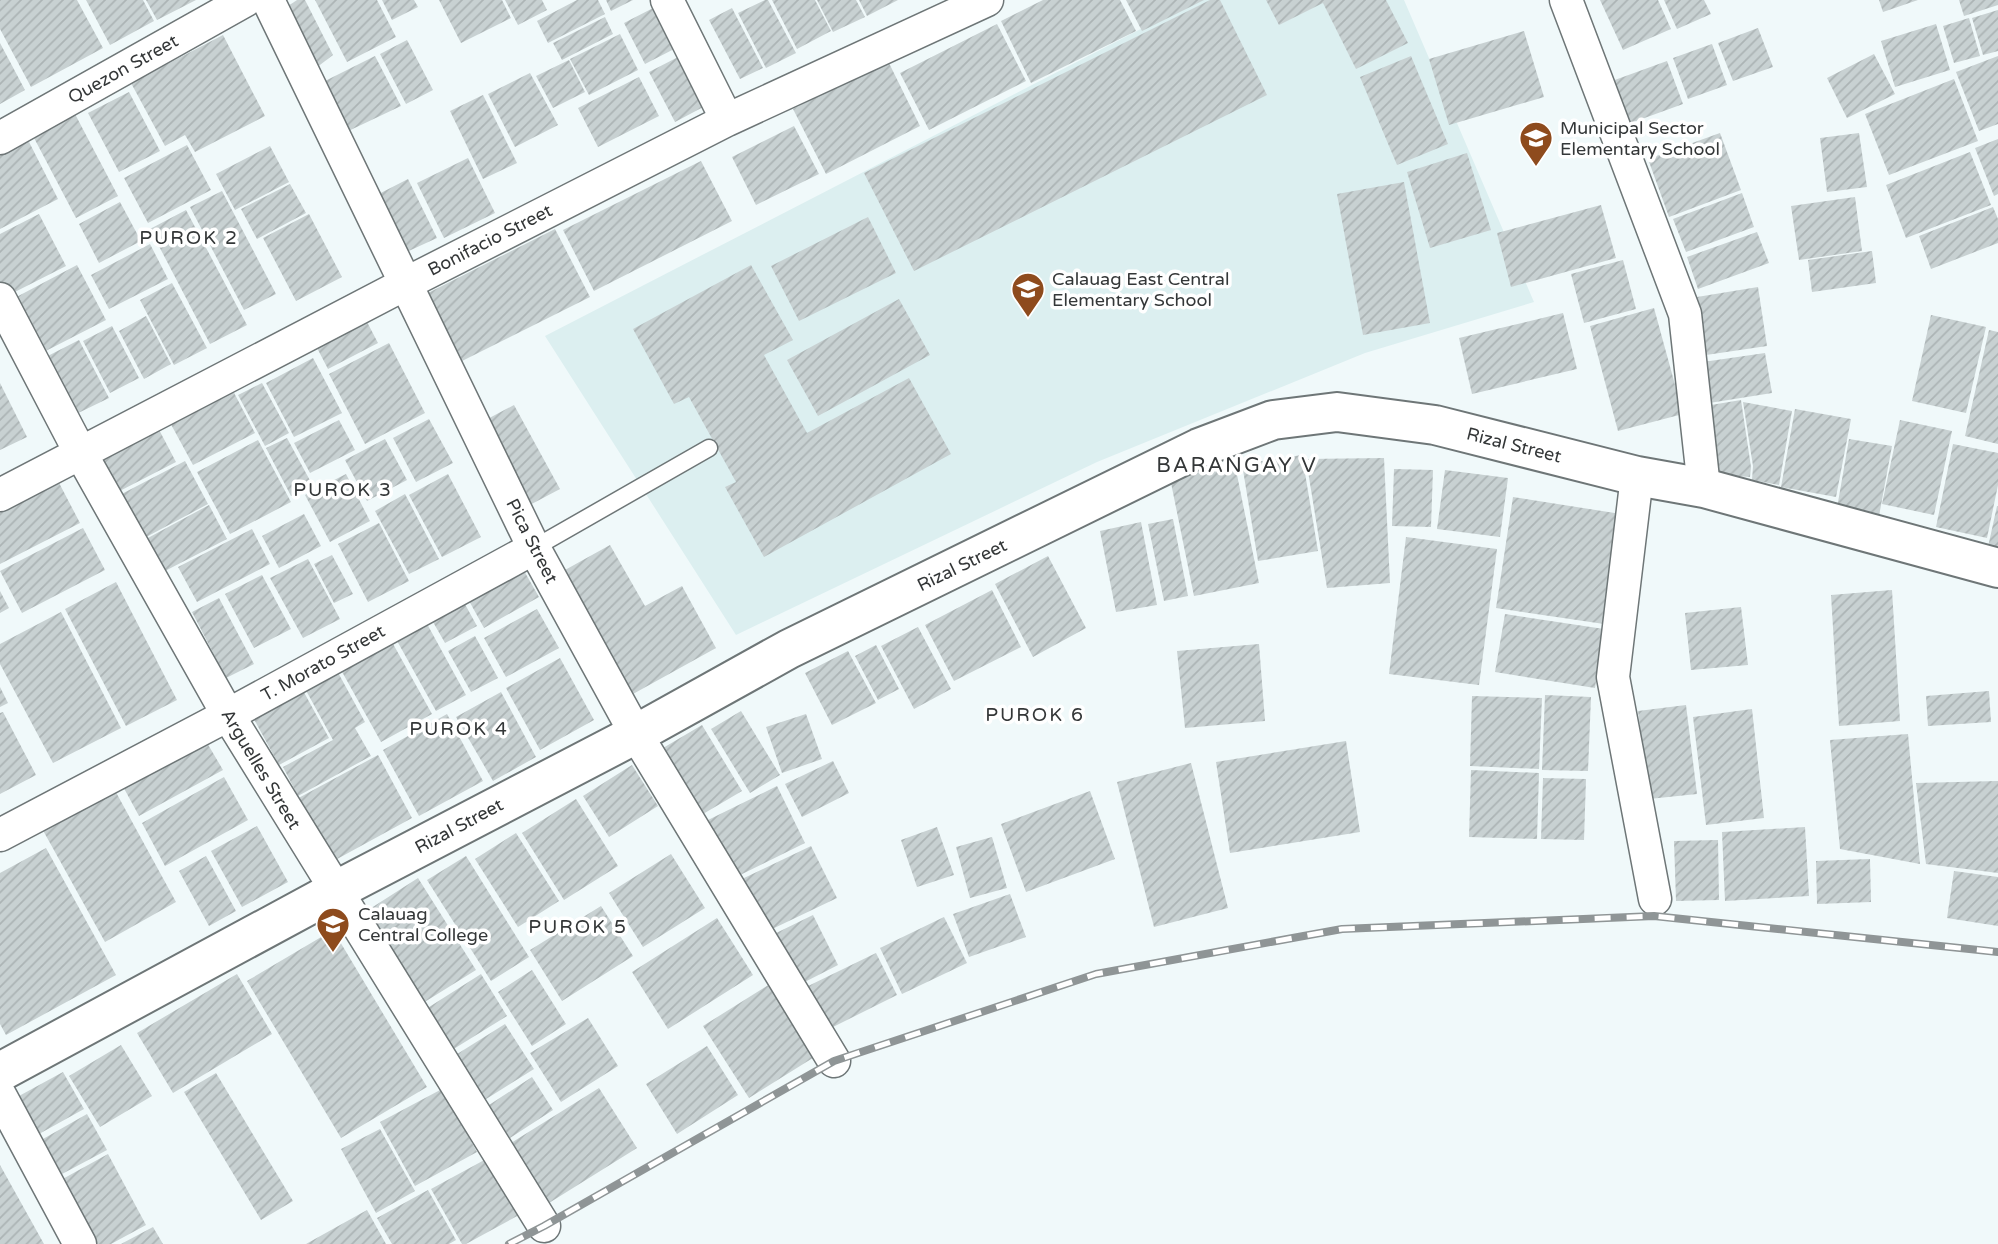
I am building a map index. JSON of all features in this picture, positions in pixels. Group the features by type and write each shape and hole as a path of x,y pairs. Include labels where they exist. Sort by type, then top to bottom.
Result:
{"street":[{"name":"Quezon Street","path":"0,138 246,0"},
{"name":"Pica Street","path":"268,0 534,548 636,734 834,1061"},
{"path":"667,0 727,120"},
{"name":"Bonifacio Street","path":"0,495 727,120 987,0"},
{"path":"1566,0 1685,314 1704,488"},
{"name":"Arguelles Street","path":"0,299 81,454 228,715 544,1226"},
{"name":"Rizal Street","path":"0,1072 335,891 636,734 789,649 1199,448 1273,420 1337,412 1435,425 1637,476 1704,488 1998,568"},
{"path":"1637,476 1614,677 1655,899"},
{"name":"T. Morato Street","path":"0,835 228,715 534,548"},
{"path":"0,1095 80,1244"}],"lane":[{"path":"534,548 709,448"}],"shaded area":[{"name":"Calauag East Central Elementary School","path":"1197,0 1404,0 1534,302 1365,353 1097,462 736,635 545,336"}],"building":[{"path":"0,0 77,0 103,48 31,87 0,29"},
{"path":"86,0 143,0 154,21 110,45"},
{"path":"146,0 196,0 157,20"},
{"path":"297,0 305,0 333,55 312,71 281,11"},
{"path":"315,0 377,0 396,37 347,62"},
{"path":"382,0 414,0 418,7 392,20"},
{"path":"439,0 502,0 511,18 461,43"},
{"path":"505,0 542,0 547,10 518,25"},
{"path":"577,0 598,0 605,14 548,43 537,21"},
{"path":"606,0 633,0 611,11"},
{"path":"768,0 796,53 766,68 738,13"},
{"path":"772,0 815,0 831,31 797,49"},
{"path":"817,0 856,0 865,17 833,32"},
{"path":"859,0 898,0 867,16"},
{"path":"1043,0 1120,0 1136,31 1031,83 1001,21"},
{"path":"1126,0 1204,0 1142,31"},
{"path":"1210,0 1220,0 1267,95 914,271 864,173"},
{"path":"1266,0 1386,0 1408,43 1356,69 1323,3 1279,25"},
{"path":"1600,0 1658,0 1671,29 1623,50"},
{"path":"1664,0 1704,0 1711,14 1677,29"},
{"path":"1879,0 1918,0 1883,12"},
{"path":"1959,0 1998,0 1998,5 1964,16"},
{"path":"657,6 678,47 645,64 624,23"},
{"path":"732,8 763,68 740,79 709,20"},
{"path":"1998,10 1998,51 1983,55 1972,18"},
{"path":"605,17 613,34 562,60 553,43"},
{"path":"1969,18 1980,56 1954,63 1943,26"},
{"path":"997,24 1026,81 929,130 900,73"},
{"path":"1936,24 1950,70 1895,87 1881,41"},
{"path":"1758,28 1773,67 1733,81 1718,43"},
{"path":"1524,31 1544,97 1449,125 1429,59"},
{"path":"620,34 638,70 589,95 570,59"},
{"path":"223,35 265,116 195,152 185,135 165,146 131,83"},
{"path":"407,40 433,90 406,104 380,54"},
{"path":"0,43 25,90 0,104"},
{"path":"1712,44 1727,85 1688,99 1673,58"},
{"path":"1874,54 1895,94 1847,118 1827,78"},
{"path":"682,55 707,105 675,122 649,72"},
{"path":"375,56 401,106 342,134 317,85"},
{"path":"1411,56 1448,144 1397,165 1360,77"},
{"path":"1998,56 1998,124 1979,131 1956,72"},
{"path":"569,60 585,92 553,108 536,76"},
{"path":"888,61 920,126 826,174 793,109"},
{"path":"1667,61 1683,104 1628,124 1612,81"},
{"path":"530,73 558,125 515,147 488,94"},
{"path":"639,77 659,116 598,147 578,108"},
{"path":"1954,79 1978,141 1889,175 1865,114"},
{"path":"129,92 160,151 119,172 88,113"},
{"path":"483,95 517,163 483,179 450,111"},
{"path":"75,114 118,196 76,218 33,136"},
{"path":"794,126 819,174 756,205 732,157"},
{"path":"1720,133 1741,190 1669,217 1648,159"},
{"path":"1859,133 1867,187 1827,192 1820,138"},
{"path":"26,136 58,199 0,229 0,149"},
{"path":"1998,139 1998,194 1994,196 1975,148"},
{"path":"187,145 211,190 148,223 124,178"},
{"path":"270,146 289,182 235,210 216,174"},
{"path":"1970,152 1991,205 1906,238 1886,185"},
{"path":"1467,153 1491,230 1430,248 1407,172"},
{"path":"468,158 495,213 444,238 417,183"},
{"path":"701,161 732,221 594,291 563,230"},
{"path":"408,179 437,238 400,255 369,199"},
{"path":"1404,182 1430,323 1363,335 1337,194"},
{"path":"290,184 306,213 257,239 241,209"},
{"path":"222,191 276,294 244,310 190,207"},
{"path":"1742,193 1754,227 1686,252 1673,219"},
{"path":"1855,197 1862,251 1799,260 1791,206"},
{"path":"120,202 141,241 99,263 79,224"},
{"path":"1601,205 1616,258 1511,287 1497,233"},
{"path":"1993,207 1998,219 1998,243 1931,269 1919,236"},
{"path":"186,210 247,325 210,344 150,229"},
{"path":"39,214 66,266 7,296 0,284 0,234"},
{"path":"309,214 342,277 296,301 263,238"},
{"path":"868,217 896,273 799,321 771,266"},
{"path":"555,229 590,297 456,364 422,296"},
{"path":"1757,232 1769,263 1698,289 1687,257"},
{"path":"150,244 168,279 109,309 91,275"},
{"path":"1872,251 1876,283 1812,292 1808,260"},
{"path":"1623,260 1636,309 1584,323 1571,274"},
{"path":"77,265 106,320 36,356 7,302"},
{"path":"751,265 793,340 764,355 807,433 909,378 951,454 764,557 725,487 736,482 689,397 674,404 633,329"},
{"path":"172,283 207,348 174,365 140,300"},
{"path":"1758,287 1767,346 1706,355 1697,297"},
{"path":"899,299 930,355 818,416 787,360"},
{"path":"1654,308 1683,414 1618,431 1590,326"},
{"path":"1563,313 1577,369 1472,394 1459,338"},
{"path":"1931,315 1986,327 1966,413 1912,401"},
{"path":"146,316 171,364 144,379 119,331"},
{"path":"366,320 378,343 328,369 316,346"},
{"path":"112,326 139,378 110,393 83,341"},
{"path":"1989,330 1998,332 1998,444 1965,436"},
{"path":"79,340 109,398 68,418 38,361"},
{"path":"389,343 425,413 365,444 329,374"},
{"path":"1765,353 1772,393 1703,404 1696,363"},
{"path":"313,358 342,413 294,437 266,383"},
{"path":"0,383 27,437 0,450"},
{"path":"262,383 289,433 265,446 238,395"},
{"path":"230,385 255,433 193,465 167,417"},
{"path":"1741,400 1751,467 1750,477 1709,474 1699,407"},
{"path":"1743,402 1792,411 1779,485 1752,480 1753,466"},
{"path":"514,405 560,489 526,507 480,423"},
{"path":"1795,409 1851,419 1836,497 1781,487"},
{"path":"429,419 453,463 416,482 393,438"},
{"path":"339,420 355,450 310,473 294,443"},
{"path":"1900,420 1952,431 1934,515 1882,504"},
{"path":"155,422 176,462 110,496 89,456"},
{"path":"287,438 313,486 291,496 266,448"},
{"path":"385,439 407,480 367,501 345,460"},
{"path":"1849,439 1892,446 1879,516 1837,508"},
{"path":"258,440 291,502 230,534 197,472"},
{"path":"1953,444 1998,453 1998,485 1987,538 1936,527"},
{"path":"1302,455 1318,551 1258,561 1242,464"},
{"path":"1384,458 1390,583 1327,588 1306,459"},
{"path":"185,461 208,504 135,543 112,499"},
{"path":"1235,465 1259,583 1194,596 1170,478"},
{"path":"1394,469 1433,470 1431,527 1392,526"},
{"path":"1445,470 1508,478 1500,537 1437,529"},
{"path":"346,474 370,521 330,542 305,495"},
{"path":"448,474 481,537 442,557 409,495"},
{"path":"57,479 80,523 0,564 0,509"},
{"path":"405,494 439,559 409,574 375,511"},
{"path":"1513,497 1621,514 1604,624 1496,608"},
{"path":"209,505 227,539 163,572 146,539"},
{"path":"1998,506 1998,549 1988,547"},
{"path":"304,514 321,546 279,568 262,536"},
{"path":"1173,519 1188,596 1164,601 1148,524"},
{"path":"1141,522 1157,605 1116,612 1100,531"},
{"path":"379,523 409,581 368,602 338,544"},
{"path":"83,528 105,570 22,613 0,571"},
{"path":"252,529 270,564 197,602 178,567"},
{"path":"1406,537 1497,549 1479,685 1389,674"},
{"path":"610,545 645,606 682,586 716,648 633,694 565,570"},
{"path":"332,555 353,594 334,603 314,564"},
{"path":"1048,556 1086,628 1033,657 995,584"},
{"path":"308,559 340,619 303,638 270,578"},
{"path":"523,569 539,597 484,628 468,599"},
{"path":"262,575 291,629 254,648 225,594"},
{"path":"116,582 177,700 126,726 65,609"},
{"path":"992,590 1021,647 954,681 925,625"},
{"path":"1892,590 1900,721 1839,726 1831,595"},
{"path":"0,591 9,608 0,613"},
{"path":"461,597 477,626 445,643 429,615"},
{"path":"219,598 254,664 226,678 192,612"},
{"path":"1741,607 1748,665 1691,670 1685,613"},
{"path":"537,609 559,648 506,677 484,638"},
{"path":"61,612 121,728 53,763 0,664 0,644"},
{"path":"1505,614 1604,629 1595,688 1495,672"},
{"path":"426,622 466,695 436,711 396,639"},
{"path":"918,627 951,689 914,709 881,646"},
{"path":"475,636 498,678 471,692 448,651"},
{"path":"392,642 432,714 381,742 341,670"},
{"path":"1259,644 1265,721 1185,728 1177,651"},
{"path":"876,645 899,689 878,700 855,656"},
{"path":"848,651 876,703 832,725 805,673"},
{"path":"560,658 594,720 540,750 506,688"},
{"path":"335,667 365,722 355,728 371,756 298,796 283,767 333,740 303,685"},
{"path":"300,685 329,738 279,765 250,712"},
{"path":"0,687 8,703 0,707"},
{"path":"1989,691 1991,722 1928,726 1926,696"},
{"path":"501,692 536,757 493,781 456,717"},
{"path":"1545,695 1591,697 1588,771 1542,770"},
{"path":"1472,696 1542,698 1539,769 1470,766"},
{"path":"1686,705 1697,794 1649,799 1638,711"},
{"path":"1752,709 1764,818 1706,825 1693,717"},
{"path":"741,711 780,775 750,793 711,729"},
{"path":"3,712 36,775 0,794 0,713"},
{"path":"447,714 483,781 419,816 383,750"},
{"path":"806,714 822,759 782,773 766,727"},
{"path":"702,725 742,791 703,814 663,748"},
{"path":"1908,734 1920,864 1840,849 1830,740"},
{"path":"203,736 223,770 139,816 120,781"},
{"path":"1346,741 1360,832 1230,853 1216,762"},
{"path":"378,755 412,818 328,864 293,801"},
{"path":"833,761 849,793 802,817 785,784"},
{"path":"1191,763 1228,908 1154,927 1117,782"},
{"path":"632,765 658,806 609,837 583,796"},
{"path":"1471,770 1539,773 1537,839 1469,837"},
{"path":"224,777 248,820 165,866 142,823"},
{"path":"1543,778 1586,779 1584,840 1541,839"},
{"path":"1998,781 1998,873 1926,864 1916,783"},
{"path":"112,785 176,902 105,942 40,825"},
{"path":"777,786 805,843 736,877 708,820"},
{"path":"1090,791 1115,859 1026,892 1001,824"},
{"path":"576,799 618,866 564,900 522,833"},
{"path":"257,826 288,882 242,907 211,851"},
{"path":"937,827 954,875 917,887 901,840"},
{"path":"1805,827 1809,896 1725,901 1722,832"},
{"path":"516,833 559,901 518,927 475,859"},
{"path":"992,837 1007,888 970,898 956,847"},
{"path":"1718,840 1719,900 1676,901 1674,841"},
{"path":"811,846 837,898 768,931 742,879"},
{"path":"46,848 116,975 6,1035 0,1024 0,873"},
{"path":"671,854 705,908 643,947 609,893"},
{"path":"206,856 236,911 209,926 179,871"},
{"path":"466,856 529,957 491,981 427,880"},
{"path":"1870,859 1871,902 1817,904 1816,861"},
{"path":"1954,871 1998,877 1998,926 1947,918"},
{"path":"418,878 476,970 423,1003 365,912"},
{"path":"1010,894 1026,937 969,957 953,914"},
{"path":"601,906 633,956 562,1001 530,950"},
{"path":"813,915 838,965 795,987 770,936"},
{"path":"944,917 967,963 902,994 880,948"},
{"path":"717,918 753,975 668,1029 632,972"},
{"path":"333,930 427,1087 341,1138 247,981"},
{"path":"876,953 897,995 823,1032 802,989"},
{"path":"532,970 566,1024 532,1046 498,992"},
{"path":"237,974 272,1034 173,1093 137,1033"},
{"path":"481,974 507,1016 452,1050 426,1009"},
{"path":"770,984 816,1056 749,1098 703,1026"},
{"path":"588,1018 618,1066 561,1102 530,1053"},
{"path":"505,1024 534,1069 483,1101 454,1056"},
{"path":"121,1045 152,1096 100,1127 69,1076"},
{"path":"707,1046 738,1095 677,1134 646,1084"},
{"path":"63,1072 84,1109 39,1134 19,1096"},
{"path":"216,1073 293,1201 261,1220 184,1092"},
{"path":"532,1077 553,1110 510,1138 489,1105"},
{"path":"599,1088 637,1148 549,1203 511,1143"},
{"path":"442,1089 477,1152 415,1186 380,1122"},
{"path":"87,1114 107,1150 62,1174 43,1139"},
{"path":"380,1129 415,1191 376,1213 341,1149"},
{"path":"108,1154 146,1225 111,1244 94,1244 59,1181"},
{"path":"488,1158 519,1215 462,1244 431,1189"},
{"path":"0,1165 44,1244 0,1244"},
{"path":"428,1190 456,1240 449,1244 392,1244 377,1218"},
{"path":"367,1210 386,1244 306,1244"},
{"path":"153,1227 163,1244 121,1244"}],"railway":[{"path":"509,1244 834,1061 1096,974 1342,929 1654,916 1998,952"}],"place":[{"name":"Municipal Sector Elementary School","path":"1536,168"},
{"name":"Calauag East Central Elementary School","path":"1028,319"},
{"name":"Calauag Central College","path":"333,954"}],"district":[{"name":"PUROK 2","path":"189,237"},
{"name":"BARANGAY V","path":"1237,465"},
{"name":"PUROK 3","path":"343,489"},
{"name":"PUROK 6","path":"1035,714"},
{"name":"PUROK 4","path":"459,728"},
{"name":"PUROK 5","path":"578,926"}]}
